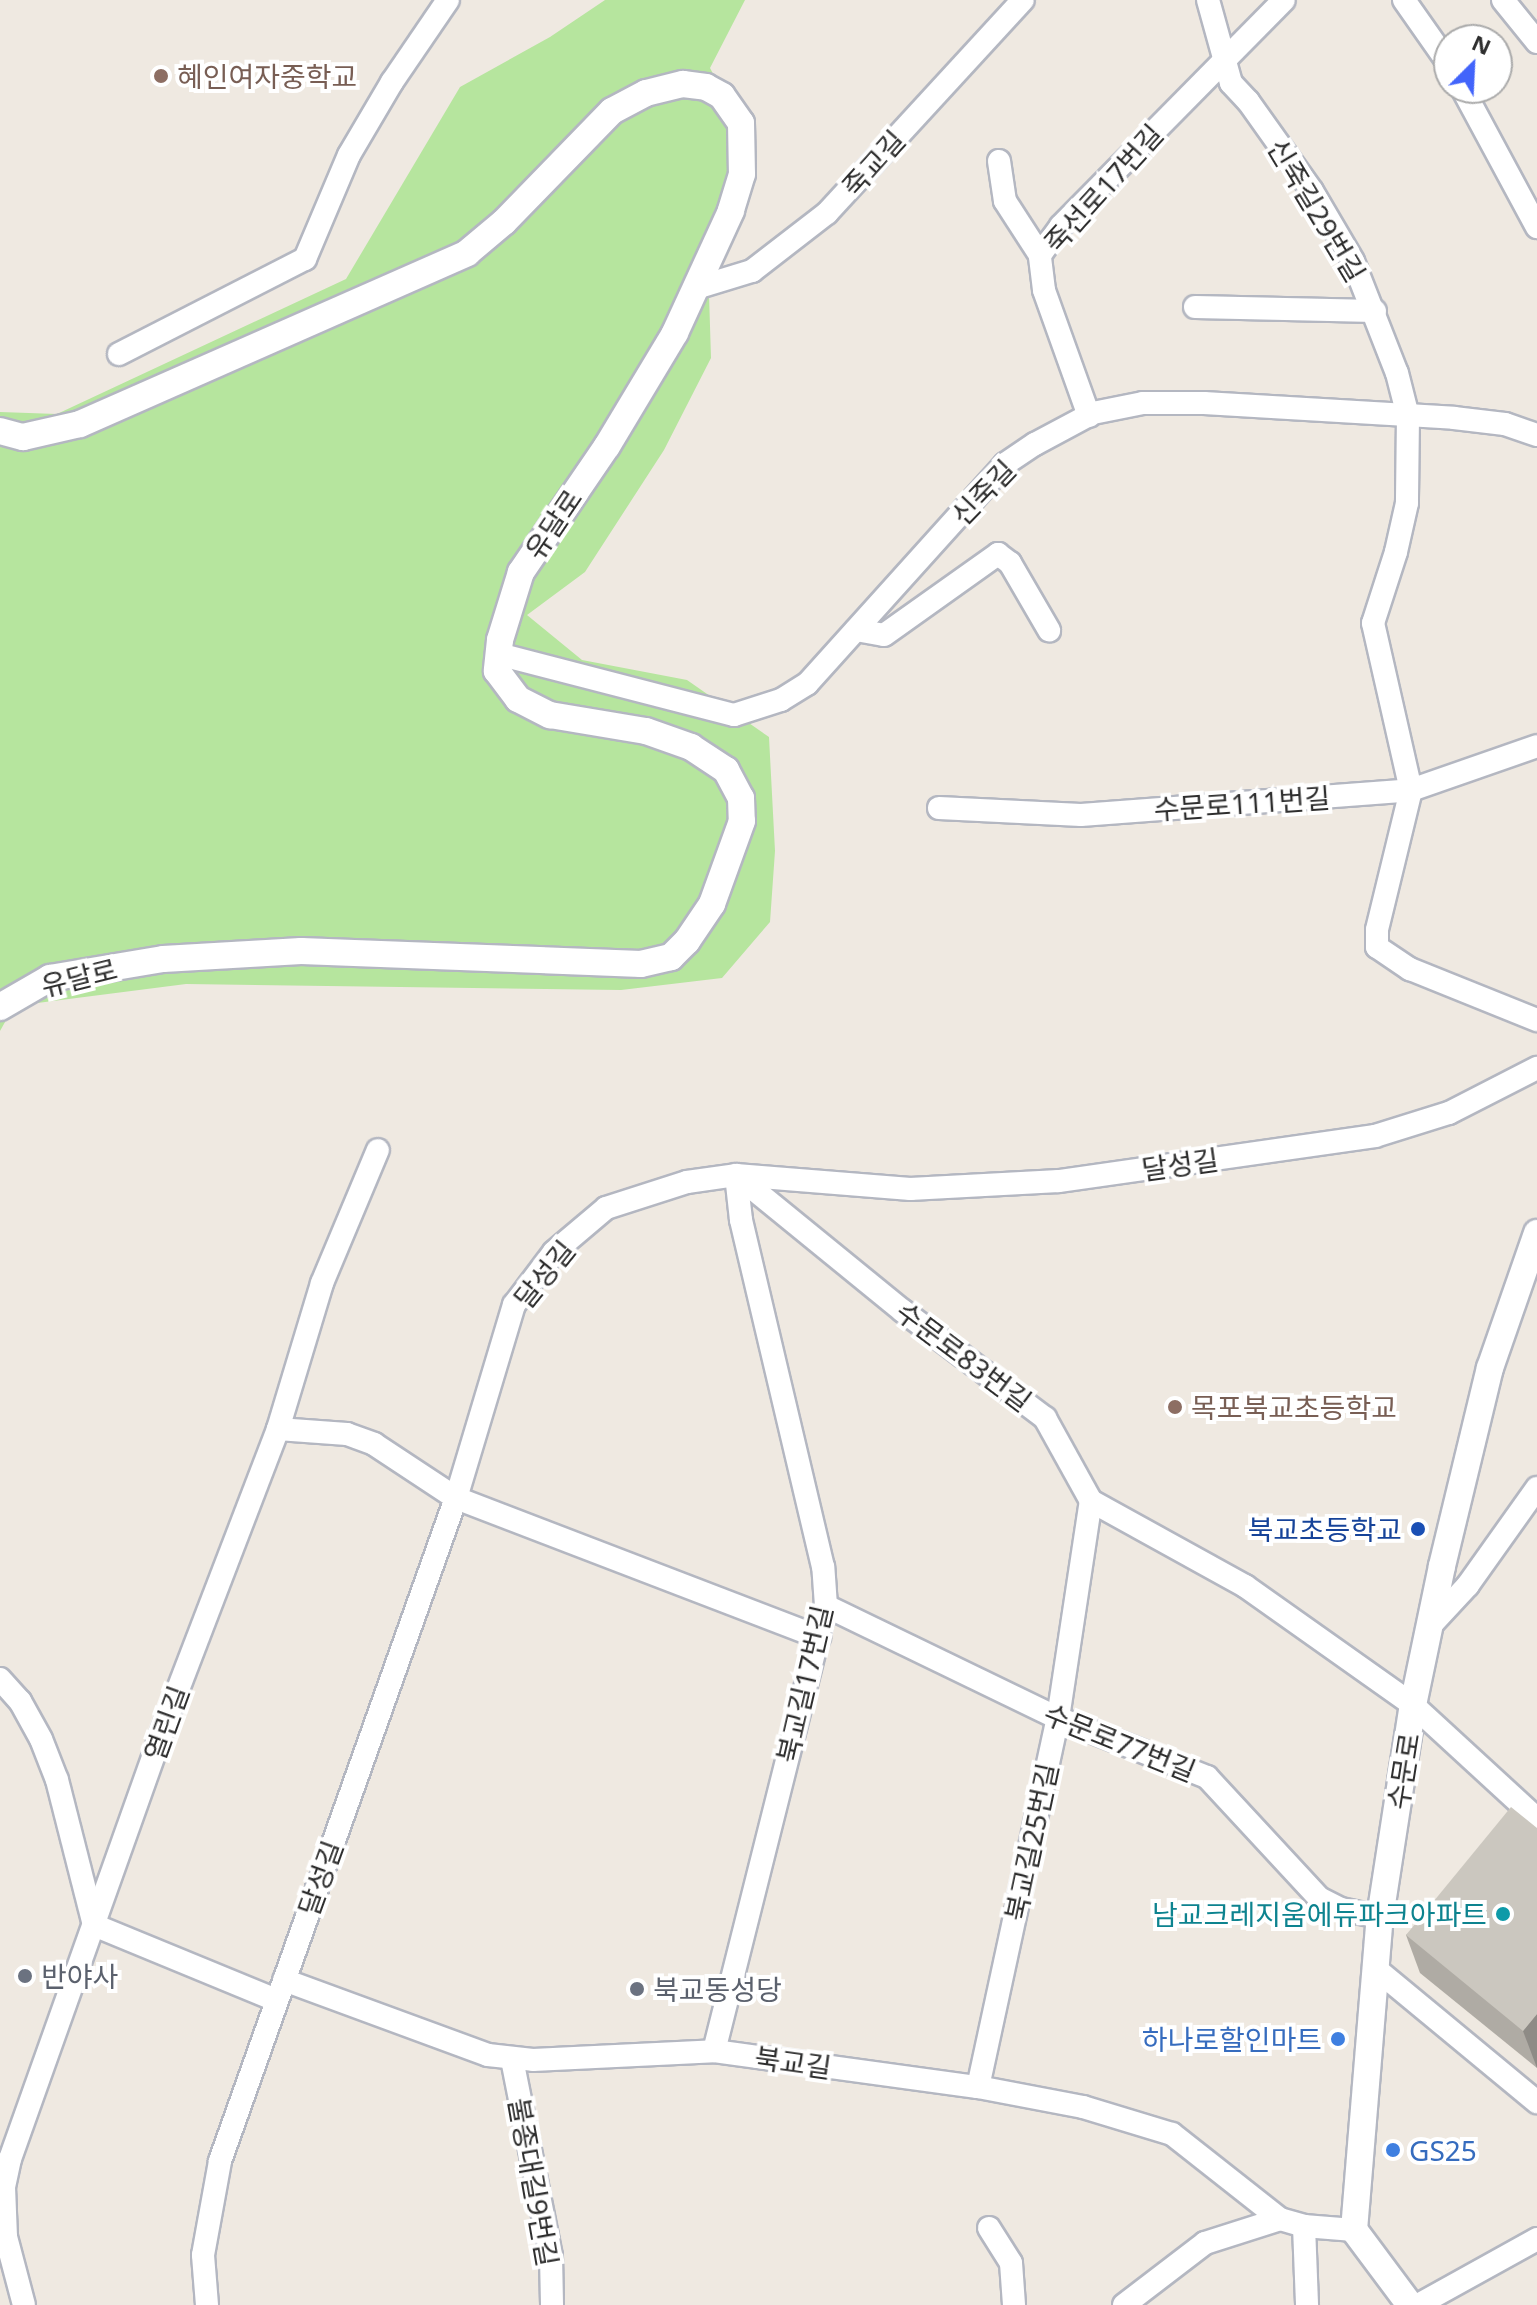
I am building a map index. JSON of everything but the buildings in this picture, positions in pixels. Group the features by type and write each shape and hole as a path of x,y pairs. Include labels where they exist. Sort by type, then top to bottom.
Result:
{"street":[{"path":"119,354 305,259 349,155 392,82 448,0"},
{"name":"죽교길","path":"696,288 752,271 827,213 1023,0"},
{"name":"신죽길29번길","path":"1208,0 1231,83 1248,101 1312,191 1353,261 1375,311 1408,416 1407,503 1396,552 1373,623 1411,790"},
{"name":"죽선로17번길","path":"1089,416 1044,290 1040,255 1061,226 1284,0"},
{"path":"1404,0 1433,41"},
{"path":"1503,0 1537,42"},
{"name":"유달로","path":"0,431 23,437 80,424 467,253 504,222 612,111 646,93 683,84 706,87 722,96 741,123 742,174 731,211 696,288 675,333 607,446 521,572 498,654 497,671 518,699 550,715 646,731 691,747 726,770 741,798 742,821 712,904 671,957 641,964 545,963 301,951 163,959 50,978 0,1007"},
{"path":"1471,104 1537,227"},
{"path":"999,161 1005,201 1040,255"},
{"path":"1195,307 1375,311"},
{"name":"신죽길","path":"498,654 734,715 781,700 807,684 1005,464 1035,444 1089,416 1143,403 1204,403 1408,416 1505,424 1537,435"},
{"path":"856,630 884,635 998,554 1010,563 1049,630"},
{"name":"수문로111번길","path":"939,808 1081,815 1411,790 1537,746"},
{"path":"1411,790 1382,906 1377,947 1410,969 1537,1020"},
{"name":"달성길","path":"207,2305 203,2255 220,2161 456,1498 514,1305 554,1252 606,1208 687,1182 736,1175 910,1189 1059,1181 1375,1136 1449,1113 1537,1068"},
{"name":"열린길","path":"24,2305 6,2237 4,2187 10,2159 169,1713 278,1429 322,1283 378,1150"},
{"name":"수문로83번길","path":"736,1175 903,1311 1045,1418 1091,1501"},
{"name":"북교길17번길","path":"714,2051 826,1606 823,1567 741,1220 736,1175"},
{"name":"수문로","path":"1354,2230 1380,1917 1413,1705 1490,1368 1537,1233"},
{"path":"278,1429 347,1434 374,1444 456,1498 819,1637"},
{"path":"1430,1626 1468,1585 1537,1488"},
{"path":"1091,1501 1245,1586 1413,1705 1537,1819"},
{"name":"북교길25번길","path":"978,2087 1058,1718 1091,1501"},
{"name":"수문로77번길","path":"826,1606 1058,1718 1207,1777 1319,1898 1341,1909 1380,1917"},
{"path":"0,1679 20,1701 41,1739 57,1780 94,1925"},
{"name":"북교길","path":"94,1925 280,1990 488,2055 512,2059 714,2051 978,2087 1083,2107 1172,2134 1280,2219"},
{"path":"1376,1969 1537,2102"},
{"name":"불종대길9번길","path":"512,2059 551,2256 552,2305"},
{"path":"1124,2305 1205,2243 1280,2219 1304,2226 1354,2230 1410,2305"},
{"path":"1304,2226 1307,2305"},
{"path":"989,2228 1011,2263 1014,2305"},
{"path":"1418,2305 1537,2239"}],"green space":[{"path":"605,0 745,0 710,68 756,155 708,262 711,358 664,450 585,572 527,615 582,660 687,680 769,737 775,851 770,922 722,978 621,990 186,984 14,1006 0,1031 0,412 57,414 346,279 460,87 550,37"}],"place":[{"name":"혜인여자중학교","path":"161,76"},
{"name":"목포북교초등학교","path":"1175,1407"},
{"name":"북교초등학교","path":"1418,1529"},
{"name":"남교크레지움에듀파크아파트","path":"1503,1914"},
{"name":"반야사","path":"25,1976"},
{"name":"북교동성당","path":"637,1989"},
{"name":"하나로할인마트","path":"1338,2039"},
{"name":"GS25","path":"1393,2150"}]}
